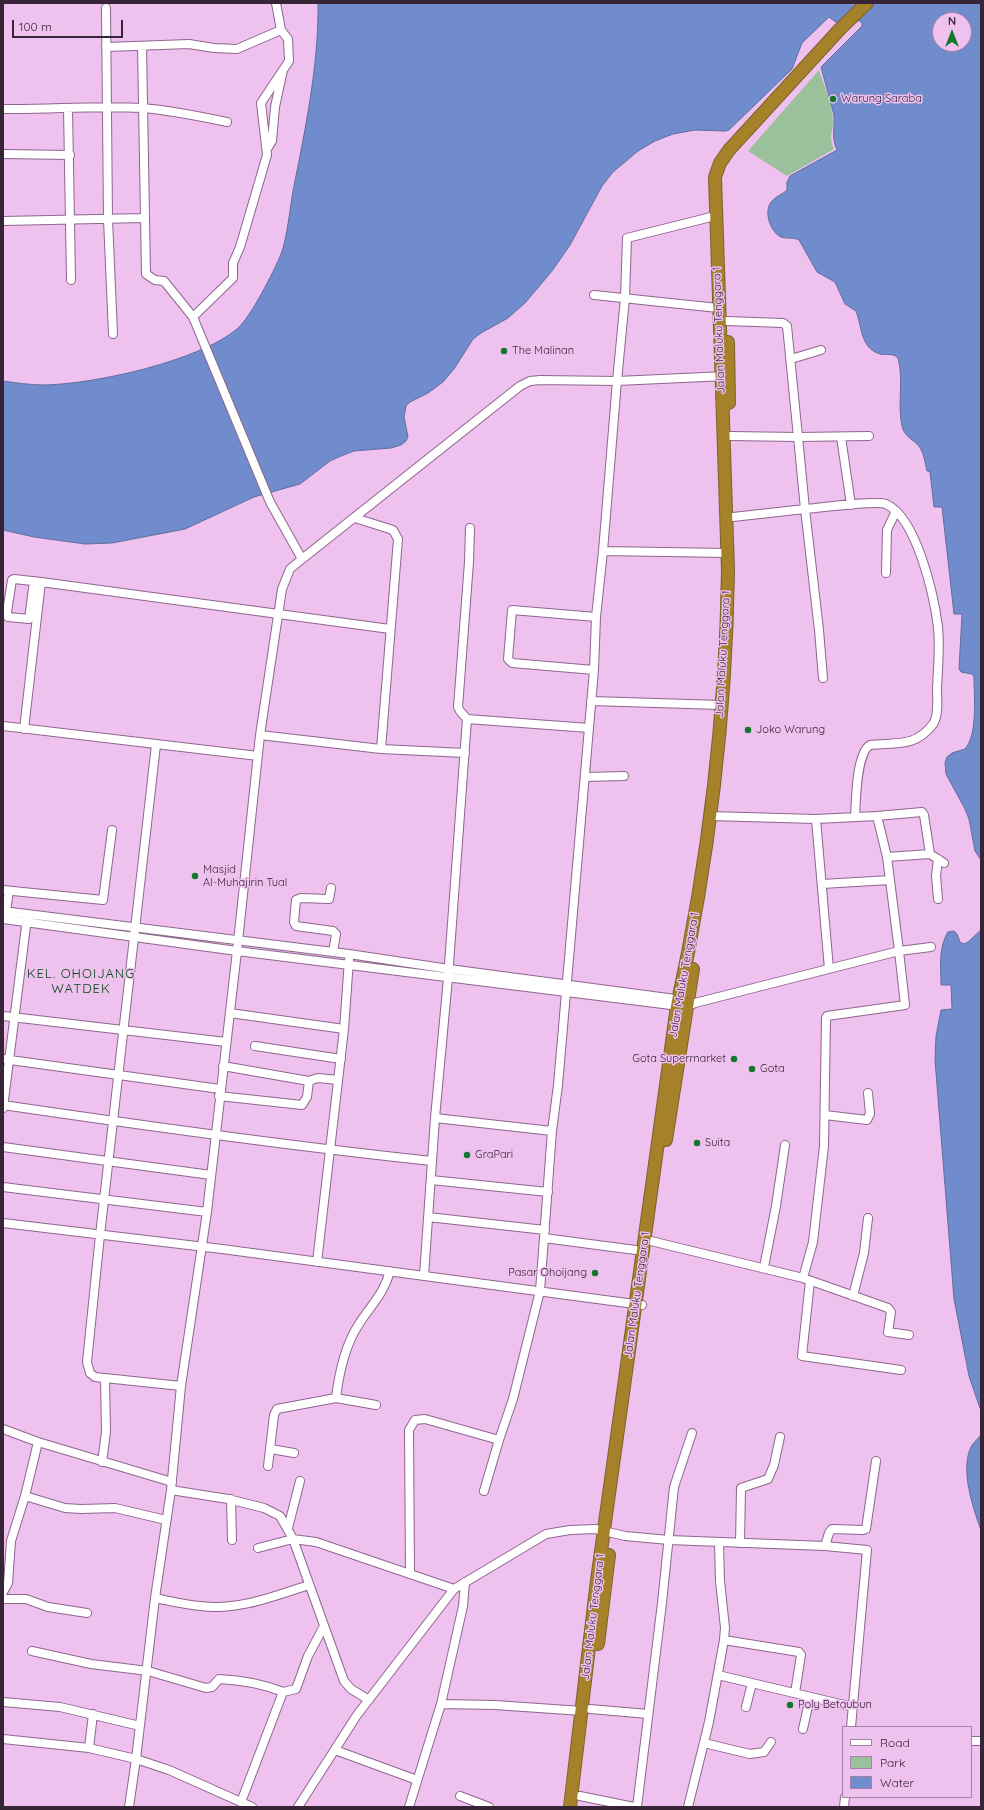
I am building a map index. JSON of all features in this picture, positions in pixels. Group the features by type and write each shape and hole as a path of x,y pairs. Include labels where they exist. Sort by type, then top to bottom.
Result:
{"highway":[{"name":"Jalan Maluku Tenggara 1","path":"579,1802 595,1592 608,1532 639,1304 651,1241 685,1003 686,967 723,760 732,655 734,586 733,517 730,436 718,308 715,183 720,163 729,150 840,29 867,3"},
{"name":"Jalan Maluku Tenggara 1","path":"713,816 727,617 725,376 727,321 723,182 720,163"},
{"name":"Jalan Maluku Tenggara 1","path":"639,1304 643,1252 685,1003"},
{"name":"Jalan Maluku Tenggara 1","path":"570,1807 586,1710"}],"street":[{"path":"267,149 261,103 289,61 288,39 281,30 276,3"},
{"path":"106,8 108,218 113,334"},
{"path":"106,47 189,44 214,48 237,49 281,30"},
{"path":"142,46 144,218 147,275 155,280 164,281 193,317 270,502 302,559"},
{"path":"193,317 233,278 233,263 240,247 261,176 267,149 272,141 275,107 284,67"},
{"path":"3,109 106,107 143,108 182,112 226,122"},
{"path":"68,108 71,280"},
{"path":"3,154 70,155"},
{"path":"484,1491 513,1399 540,1291 552,1131 594,670 596,617 603,551 628,236 716,216"},
{"path":"3,221 144,218"},
{"path":"594,296 718,308"},
{"path":"727,321 785,324 791,359 823,678"},
{"path":"791,359 821,350"},
{"path":"129,1807 148,1671 155,1598 171,1486 182,1386 207,1212 260,735 277,612 286,575 290,569 302,559 525,383 540,380 617,381 725,376"},
{"path":"730,436 870,436"},
{"path":"841,437 851,505"},
{"path":"733,517 851,505 887,504 896,511 908,526 918,546 937,625 938,678 936,719 921,737 911,742 870,745 867,747 862,758 855,817"},
{"path":"886,573 887,530 896,511"},
{"path":"355,518 393,530 398,539 381,749"},
{"path":"424,1276 435,1118 449,969 465,753 466,719 458,706 469,562 470,528"},
{"path":"603,551 727,553"},
{"path":"37,582 29,619 8,617 7,612 12,580 37,582 277,612 390,629"},
{"path":"24,728 37,582"},
{"path":"594,670 512,663 508,659 512,610 596,617"},
{"path":"591,701 721,705"},
{"path":"466,719 589,728"},
{"path":"3,726 258,756"},
{"path":"260,735 381,749 465,753"},
{"path":"156,745 137,927 123,1031 87,1362 92,1376 105,1379 182,1386"},
{"path":"585,777 624,776"},
{"path":"713,816 816,819 922,812 924,815 930,854"},
{"path":"877,816 887,856 900,951 905,1004 828,1016 826,1018 824,1146 815,1228 807,1279 802,1356 901,1370"},
{"path":"816,819 830,969"},
{"path":"112,830 103,900 6,890 5,911 349,954 566,988 685,1003 900,951 931,947"},
{"path":"887,856 930,854 941,861 936,876 938,899"},
{"path":"822,884 890,880"},
{"path":"331,888 329,899 301,898 296,900 294,922 296,926 333,931 336,934 333,952"},
{"path":"3,1108 6,1060 14,1018 28,913"},
{"path":"3,919 448,978 566,988"},
{"path":"317,1262 344,1029 349,954"},
{"path":"230,1013 344,1029"},
{"path":"3,1016 226,1042"},
{"path":"255,1046 340,1059"},
{"path":"6,1060 302,1105 305,1103 310,1081"},
{"path":"223,1066 310,1081 318,1078 338,1080"},
{"path":"825,1115 868,1120 870,1114 868,1093"},
{"path":"3,1105 215,1136 330,1151 432,1161"},
{"path":"435,1118 552,1131"},
{"path":"764,1267 776,1206 784,1145"},
{"path":"3,1147 211,1175"},
{"path":"431,1180 548,1192"},
{"path":"3,1187 207,1212"},
{"path":"428,1217 544,1234 643,1252"},
{"path":"853,1296 864,1253 868,1218"},
{"path":"3,1223 202,1246 639,1304"},
{"path":"651,1241 764,1267 807,1279 890,1309 891,1312 888,1332 909,1335"},
{"path":"336,1398 341,1369 353,1334 386,1285 390,1271"},
{"path":"102,1462 106,1432 105,1379"},
{"path":"268,1466 276,1409 336,1398 376,1405"},
{"path":"410,1574 409,1430 412,1424 415,1420 425,1419 499,1440"},
{"path":"3,1429 171,1486 264,1508 280,1516 294,1539 309,1585 346,1684 351,1689 369,1700"},
{"path":"579,1802 636,1807 669,1540 674,1487 683,1464 692,1433"},
{"path":"740,1544 742,1488 768,1479 774,1465 780,1437"},
{"path":"17,1597 5,1589 11,1541 25,1496 38,1442"},
{"path":"271,1449 294,1453"},
{"path":"825,1546 829,1533 832,1529 863,1530 866,1528 876,1461"},
{"path":"288,1528 300,1482"},
{"path":"25,1496 65,1508 81,1510 115,1508 166,1520"},
{"path":"231,1499 232,1540"},
{"path":"298,1807 369,1700 454,1589 550,1533 570,1530 595,1529 625,1536 669,1540 740,1544 825,1546 867,1550 851,1726"},
{"path":"258,1548 294,1539 316,1542 454,1589"},
{"path":"688,1807 704,1744 724,1640 725,1628 719,1568 719,1542"},
{"path":"409,1807 441,1704 463,1606 465,1582"},
{"path":"155,1598 201,1606 237,1606 309,1585"},
{"path":"3,1598 26,1598 48,1607 87,1613"},
{"path":"32,1651 91,1664 148,1671 206,1688 212,1687 218,1679 238,1680 262,1684 282,1692 296,1689 308,1656 324,1626"},
{"path":"724,1640 799,1652 801,1655 795,1693"},
{"path":"718,1675 853,1707"},
{"path":"746,1707 752,1683"},
{"path":"241,1802 282,1692"},
{"path":"804,1729 810,1697"},
{"path":"3,1702 60,1707 140,1726"},
{"path":"441,1704 495,1705 648,1714"},
{"path":"89,1748 93,1714"},
{"path":"3,1739 89,1748 136,1759 169,1770 252,1807"},
{"path":"704,1744 755,1754 764,1752 771,1742"},
{"path":"335,1750 417,1780"},
{"path":"460,1796 489,1807"}],"green space":[{"path":"819,70 832,109 833,126 831,138 834,149 787,176 748,151"}],"water":[{"path":"318,3 981,3 981,860 975,851 969,819 946,774 945,763 947,757 952,753 965,749 972,734 975,704 974,677 972,674 961,672 959,669 962,614 954,614 942,507 934,507 930,472 927,471 922,451 918,445 906,435 902,426 900,409 900,366 898,358 896,356 880,354 873,351 869,347 865,342 856,311 845,304 835,282 817,272 799,240 783,238 774,231 768,215 769,205 772,201 787,190 787,182 790,176 837,150 834,137 834,115 821,67 862,26 862,23 858,20 846,30 829,17 802,43 792,69 729,130 695,130 673,134 655,141 638,151 613,172 602,186 570,245 552,271 525,303 508,318 473,339 454,369 443,382 406,406 404,417 408,437 401,445 391,448 354,451 341,456 330,461 300,484 254,497 185,529 112,543 85,544 34,537 3,530 3,381 40,385 66,384 146,369 173,361 220,341 237,329 249,315 278,262 285,240 314,73"},
{"path":"981,930 981,1411 969,1376 954,1299 935,1060 936,1036 941,1010 952,1009 951,985 941,985 941,951 945,938 948,932 954,931 960,942 964,944"},
{"path":"981,1435 981,1530 971,1500 967,1478 967,1467 971,1447"}],"place":[{"name":"Warung Saraba","path":"833,99"},
{"name":"The Malinan","path":"504,351"},
{"name":"Joko Warung","path":"748,730"},
{"name":"Masjid Al-Muhajirin Tual","path":"195,876"},
{"name":"Gota Supermarket","path":"734,1059"},
{"name":"Gota","path":"752,1069"},
{"name":"Suita","path":"697,1143"},
{"name":"GraPari","path":"467,1155"},
{"name":"Pasar Ohoijang","path":"595,1273"},
{"name":"Poly Betaubun","path":"790,1705"}],"district":[{"name":"KEL. OHOIJANG WATDEK","path":"81,982"}]}
